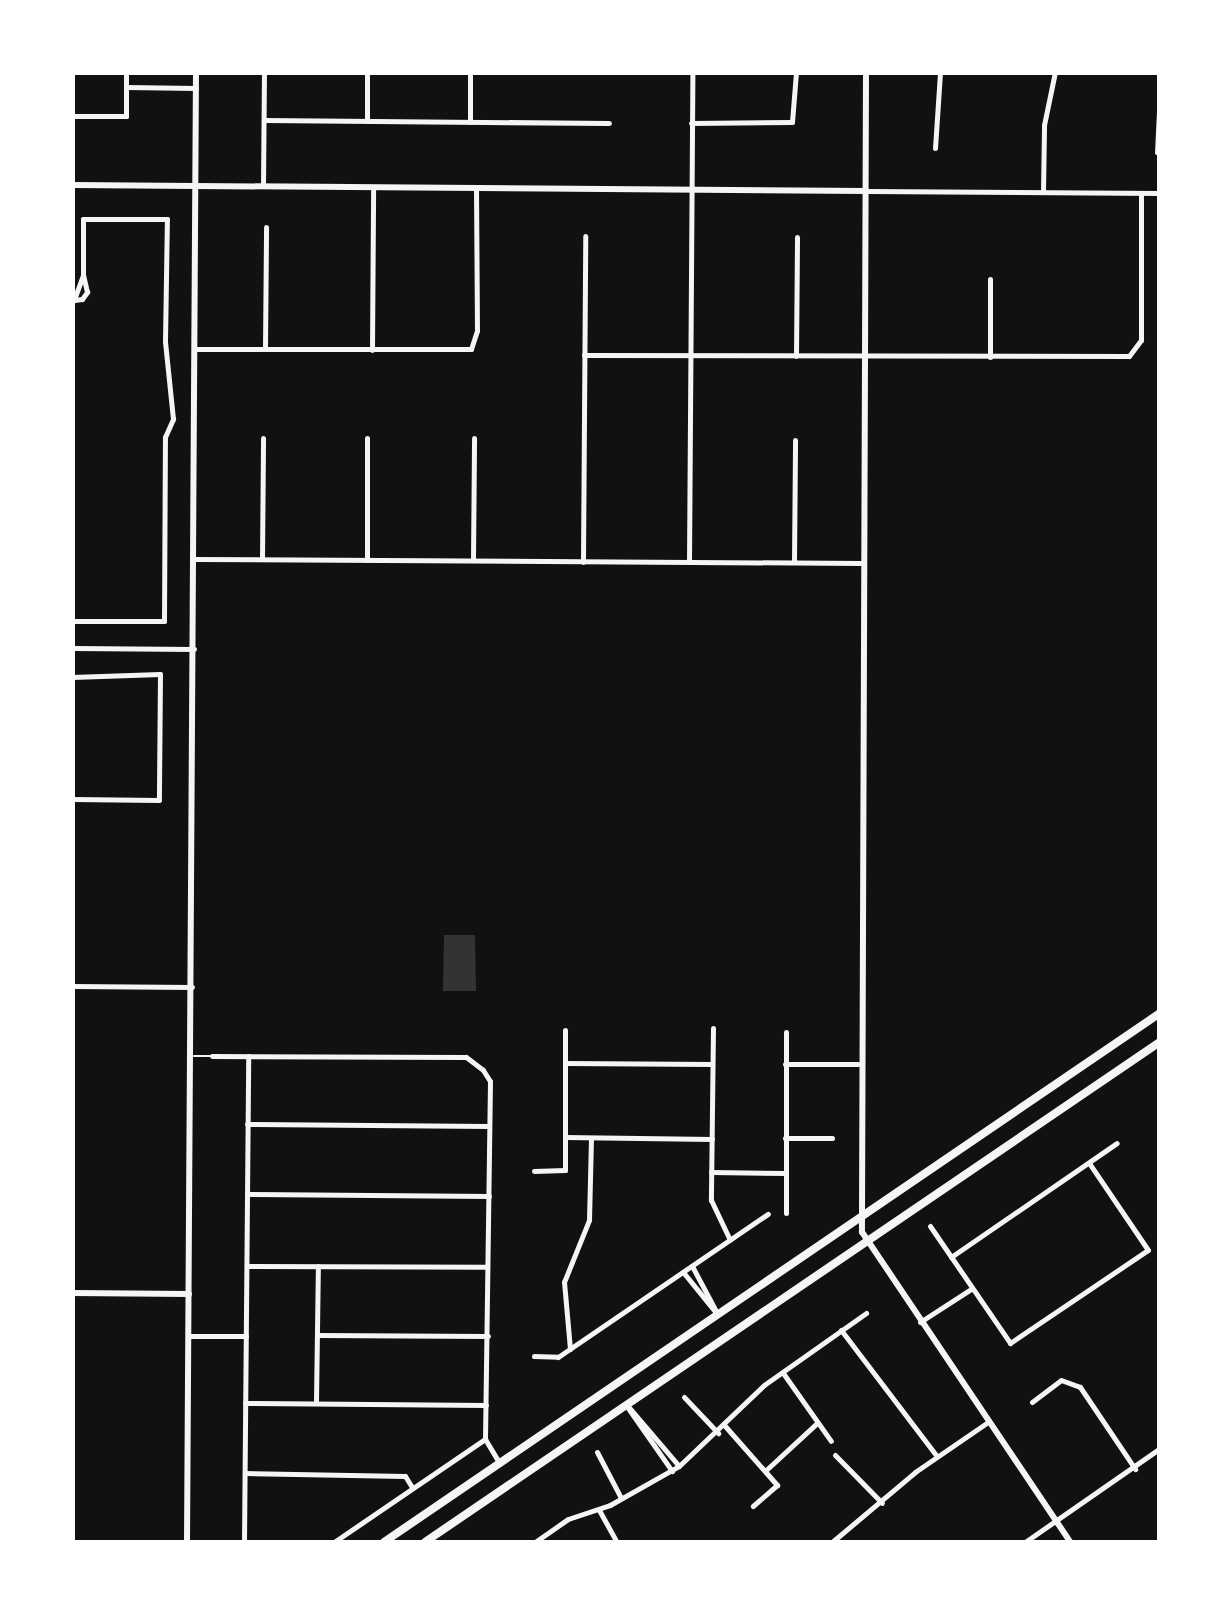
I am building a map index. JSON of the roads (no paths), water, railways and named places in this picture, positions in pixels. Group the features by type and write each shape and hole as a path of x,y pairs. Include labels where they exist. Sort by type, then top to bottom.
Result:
{"main road":[{"path":"187,1542 196,72"},
{"path":"866,72 860,1218 867,1244 1070,1542"},
{"path":"72,185 867,191"},
{"path":"384,1542 1160,1013"},
{"path":"425,1542 1160,1042"},
{"path":"1001,1121 1014,1142"},
{"path":"72,1293 188,1294"},
{"path":"718,1315 732,1335"},
{"path":"613,1385 627,1405"}],"street":[{"path":"72,116 126,116 126,72"},
{"path":"263,186 264,72"},
{"path":"367,72 367,121"},
{"path":"470,72 470,122"},
{"path":"689,562 692,72"},
{"path":"691,123 792,122 796,72"},
{"path":"935,148 940,72"},
{"path":"1043,192 1044,126 1054,72"},
{"path":"126,87 196,88"},
{"path":"1157,152 1160,90"},
{"path":"264,120 609,122"},
{"path":"372,350 373,186"},
{"path":"194,349 471,349 477,331 476,187"},
{"path":"867,191 1160,193"},
{"path":"584,354 1121,358 1135,352 1141,340 1141,193"},
{"path":"72,621 164,621 165,437 173,419 173,368 165,341 167,219 83,219 82,275 87,292 73,300"},
{"path":"265,350 266,227"},
{"path":"582,562 585,236"},
{"path":"796,356 797,237"},
{"path":"73,300 82,275"},
{"path":"990,279 990,356"},
{"path":"262,559 264,438"},
{"path":"367,438 367,560"},
{"path":"473,561 474,438"},
{"path":"794,563 795,440"},
{"path":"194,560 862,563"},
{"path":"72,648 194,649"},
{"path":"72,799 159,800 160,674 74,672"},
{"path":"72,986 192,987"},
{"path":"713,1028 714,1211 730,1240"},
{"path":"534,1171 565,1170 564,1030"},
{"path":"786,1032 786,1213"},
{"path":"212,1056 466,1058 483,1070 490,1081 485,1440 500,1464"},
{"path":"244,1542 248,1056"},
{"path":"564,1062 712,1064"},
{"path":"786,1064 858,1064"},
{"path":"247,1124 489,1126"},
{"path":"565,1138 712,1139"},
{"path":"570,1349 564,1282 590,1220 590,1138"},
{"path":"785,1138 832,1138"},
{"path":"950,1258 1118,1143"},
{"path":"930,1226 1010,1344 1148,1250 1089,1163"},
{"path":"711,1172 785,1173"},
{"path":"247,1194 489,1196"},
{"path":"534,1356 558,1357 768,1214"},
{"path":"247,1266 487,1267"},
{"path":"316,1402 318,1266"},
{"path":"692,1266 718,1315"},
{"path":"683,1272 718,1315"},
{"path":"920,1322 971,1289"},
{"path":"536,1542 568,1519 599,1510 672,1471 783,1373 866,1313"},
{"path":"841,1330 937,1456"},
{"path":"318,1335 488,1336"},
{"path":"189,1336 246,1336"},
{"path":"783,1373 831,1441"},
{"path":"1032,1402 1061,1380 1071,1381 1135,1469"},
{"path":"684,1397 718,1433"},
{"path":"245,1402 486,1405"},
{"path":"627,1405 679,1466"},
{"path":"627,1405 672,1471"},
{"path":"765,1472 817,1422"},
{"path":"832,1542 937,1456 988,1422"},
{"path":"725,1426 777,1485 753,1506"},
{"path":"334,1542 485,1440"},
{"path":"1025,1542 1160,1448"},
{"path":"597,1452 621,1498"},
{"path":"834,1455 882,1503"},
{"path":"245,1473 405,1476 412,1487"},
{"path":"599,1510 617,1542"}],"lane":[{"path":"192,1056 212,1056"}]}
